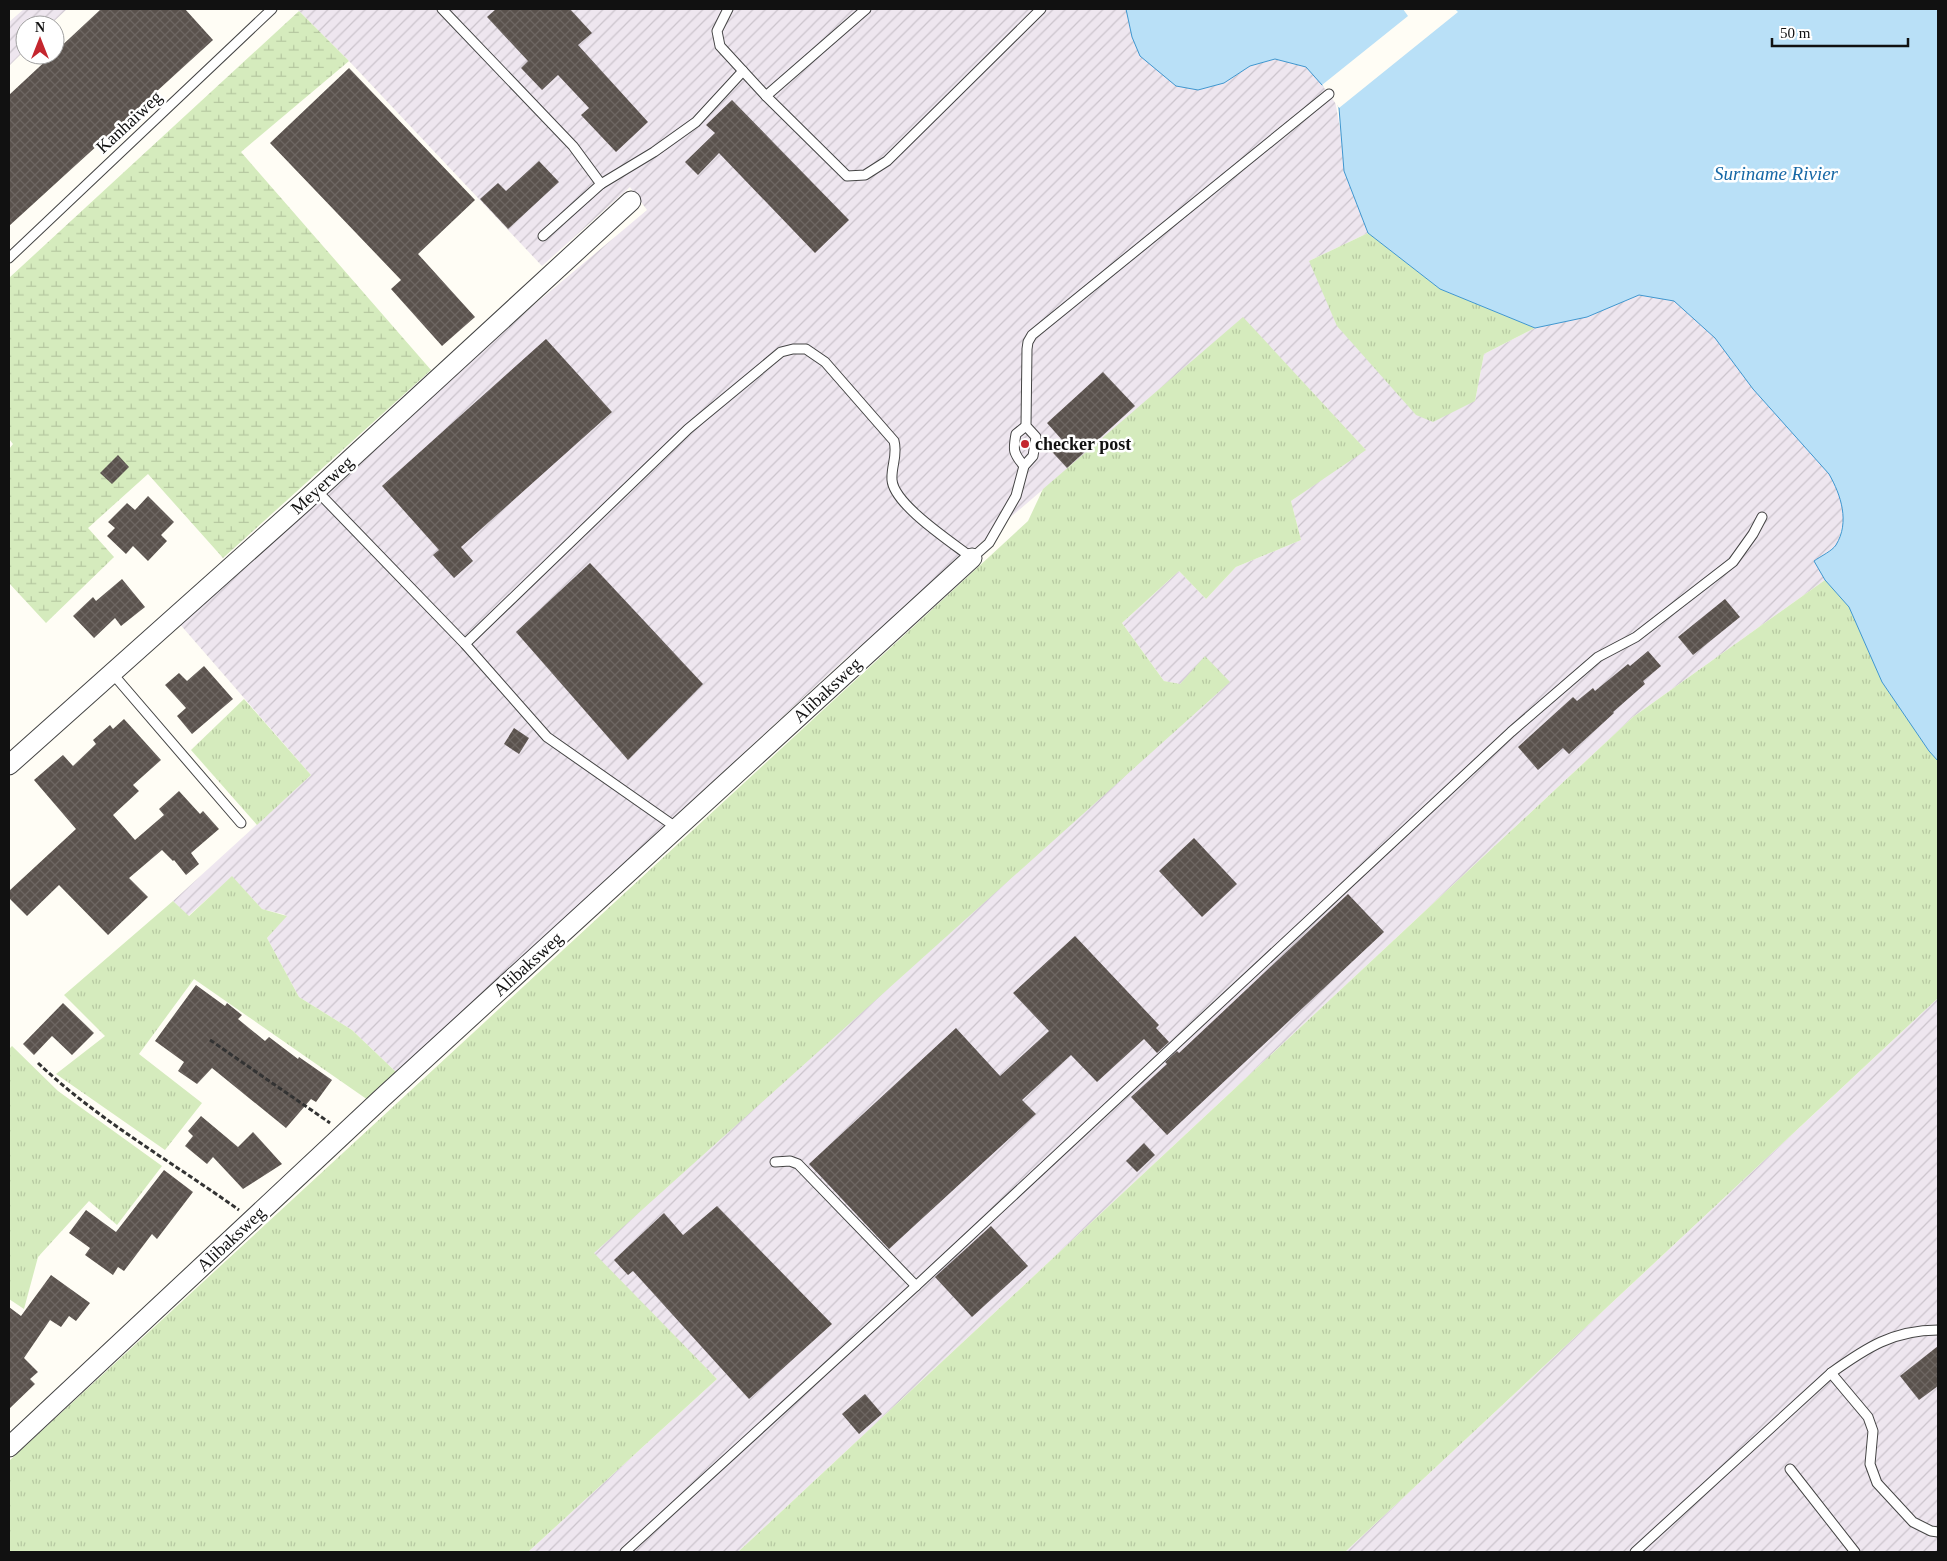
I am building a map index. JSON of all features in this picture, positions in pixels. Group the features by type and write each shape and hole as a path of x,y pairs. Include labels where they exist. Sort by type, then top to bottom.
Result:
{"street":[{"name":"Meyerweg","path":"9,765 316,490 631,201"},
{"name":"Alibaksweg","path":"9,1447 344,1133 972,558"}],"lane":[{"name":"Kanhaiweg","path":"9,258 272,9"},
{"path":"442,9 573,146 601,184"},
{"path":"728,9 717,31 720,46 766,96 847,176 865,175 887,161 1041,9"},
{"path":"766,96 866,9"},
{"path":"543,236 601,184 654,152 696,122 743,71"},
{"path":"1024,466 1014,454 1014,446 1016,434 1026,426 1026,349 1032,335 1329,94"},
{"path":"465,644 688,429 780,352 793,349 806,349 825,362 894,441 897,451 892,480 898,495 916,514 972,558"},
{"name":"Alibaksweg","path":"972,558 989,542 1016,496 1024,466 1033,456 1036,437 1026,426"},
{"path":"316,490 465,644 546,736 677,828"},
{"path":"625,1552 916,1286 1511,732 1598,657 1636,636 1733,562 1753,534 1762,517"},
{"path":"112,674 241,823"},
{"path":"775,1162 790,1161 798,1164 916,1286"},
{"path":"1635,1552 1831,1373 1864,1349 1887,1339 1917,1330 1938,1330"},
{"path":"1831,1373 1868,1417 1873,1431 1870,1464 1877,1483 1912,1522 1931,1531 1938,1532"},
{"path":"1790,1469 1855,1552"}],"path":[{"path":"210,1040 344,1133"},
{"path":"38,1063 60,1084 107,1119 252,1219"}],"shaded area":[{"path":"24,9 67,9 61,15 17,15"},
{"path":"297,9 1126,9 1132,37 1198,90 1224,83 1250,66 1276,59 1306,67 1334,95 1340,128 1344,171 1368,233 1309,261 1475,401 1484,354 1535,328 1587,317 1639,295 1674,301 1715,338 1753,389 1829,474 1839,490 1844,518 1840,535 1836,546 1814,561 1825,580 1633,717 738,1552 528,1552 717,1379 593,1253 1229,682 1180,684 1164,681 1122,623 1179,571 1206,599 1236,567 1301,540 1291,501 1365,449 1243,318 844,660 397,1073 352,1030 299,997 267,938 286,915 262,909 232,877 188,916 173,901 311,775 178,622 535,304 647,210 630,187 542,266 349,61"},
{"path":"15,17 15,60 9,66 9,22"},
{"path":"1938,998 1938,1552 1345,1552"}],"green space":[{"path":"299,11 349,61 241,152 431,370 223,558 148,474 88,528 114,557 46,623 9,583 9,449 13,444 9,439 9,278"},
{"path":"1368,233 1440,289 1535,328 1484,354 1475,401 1433,422 1416,415 1337,326 1309,261"},
{"path":"1243,317 1366,450 1291,501 1301,540 1236,567 1206,599 1179,571 1122,623 1164,681 1180,684 1205,656 1230,682 594,1253 717,1379 528,1552 9,1552 9,1461 1028,521 1043,489"},
{"path":"1825,580 1849,607 1882,682 1929,751 1938,761 1938,998 1345,1552 738,1552 1633,717"},
{"path":"244,699 311,775 257,825 191,750"},
{"path":"232,876 262,909 287,916 267,938 299,997 352,1030 397,1073 368,1100 194,979 139,1054 202,1103 165,1150 56,1074 105,1036 64,995 173,901 189,916"},
{"path":"12,1046 58,1091 162,1166 117,1225 89,1201 38,1257 24,1309 9,1299 9,1049"}],"water":[{"name":"Suriname Rivier","path":"1126,9 1938,9 1938,761 1929,751 1882,682 1849,607 1825,580 1814,561 1836,545 1842,527 1843,518 1840,500 1829,474 1753,389 1715,338 1674,301 1639,295 1587,317 1535,328 1440,289 1368,233 1344,171 1339,108 1334,95 1306,67 1275,59 1250,66 1224,83 1198,90 1176,86 1140,56 1132,37"}],"pier":[{"path":"1403,9 1455,9 1458,12 1339,108 1322,85 1408,16"}],"building":[{"path":"101,9 185,9 213,40 9,226 9,95 41,65 65,65 65,43"},
{"path":"496,9 570,9 592,33 578,45 648,122 616,152 581,115 589,108 558,75 542,90 521,68 528,61 487,17"},
{"path":"349,68 475,200 418,254 475,317 442,346 391,289 401,280 270,143"},
{"path":"732,100 849,220 815,253 719,153 698,175 685,162 715,133 706,125"},
{"path":"539,161 559,182 508,229 480,199 498,183 506,191"},
{"path":"546,339 612,412 461,547 473,561 454,578 433,555 439,550 382,486"},
{"path":"1103,372 1135,406 1067,468 1042,441 1063,441 1047,423"},
{"path":"118,455 129,467 112,484 100,473"},
{"path":"148,496 174,522 161,535 167,541 148,561 133,546 126,554 107,536 115,528 108,522 127,503 135,510"},
{"path":"590,563 703,684 628,760 516,632"},
{"path":"122,579 145,607 121,626 115,618 94,638 73,616 93,597 96,601"},
{"path":"1725,599 1740,617 1693,655 1678,637"},
{"path":"1648,651 1661,666 1643,681 1645,684 1569,754 1563,748 1538,770 1518,747 1573,697 1577,701 1593,688 1595,691 1628,664 1630,666"},
{"path":"204,666 233,699 192,734 177,716 186,708 165,685 179,673 187,681"},
{"path":"124,719 161,760 133,785 139,791 113,815 135,840 164,815 159,809 179,791 200,814 203,811 219,829 191,853 199,864 186,875 174,860 162,850 129,878 148,897 108,935 59,885 27,916 9,898 9,891 76,829 34,780 63,755 73,766 96,744 93,740 110,725 113,729"},
{"path":"514,728 529,738 519,754 504,744"},
{"path":"1194,838 1237,884 1202,917 1159,871"},
{"path":"1348,894 1384,932 1167,1135 1131,1097 1167,1064 1165,1062 1177,1051 1179,1053"},
{"path":"1075,936 1159,1025 1156,1028 1169,1042 1157,1053 1144,1039 1097,1082 1071,1055 1022,1100 1036,1114 889,1249 809,1164 956,1028 1000,1076 1049,1031 1013,993"},
{"path":"196,985 225,1006 227,1003 242,1015 238,1019 265,1041 269,1037 298,1059 299,1057 332,1080 316,1102 311,1099 286,1128 212,1068 197,1084 178,1071 184,1062 155,1041"},
{"path":"63,1003 94,1033 72,1055 52,1036 34,1055 23,1044"},
{"path":"201,1116 238,1147 253,1132 282,1164 243,1189 213,1157 207,1164 185,1146 193,1136 188,1131"},
{"path":"1144,1143 1155,1155 1137,1172 1126,1161"},
{"path":"164,1170 193,1192 157,1239 152,1234 124,1271 118,1267 113,1275 85,1255 90,1248 69,1233 86,1210 116,1232"},
{"path":"717,1206 832,1324 749,1399 633,1271 628,1275 614,1260 664,1213 683,1235"},
{"path":"991,1226 1028,1266 972,1317 935,1277"},
{"path":"51,1275 90,1303 76,1321 69,1316 61,1327 50,1320 24,1358 38,1372 30,1379 35,1384 9,1409 9,1307 21,1316"},
{"path":"1938,1346 1938,1386 1919,1400 1900,1376"},
{"path":"865,1394 882,1414 859,1434 842,1414"}],"place":[{"name":"checker post","path":"1025,444"}]}
